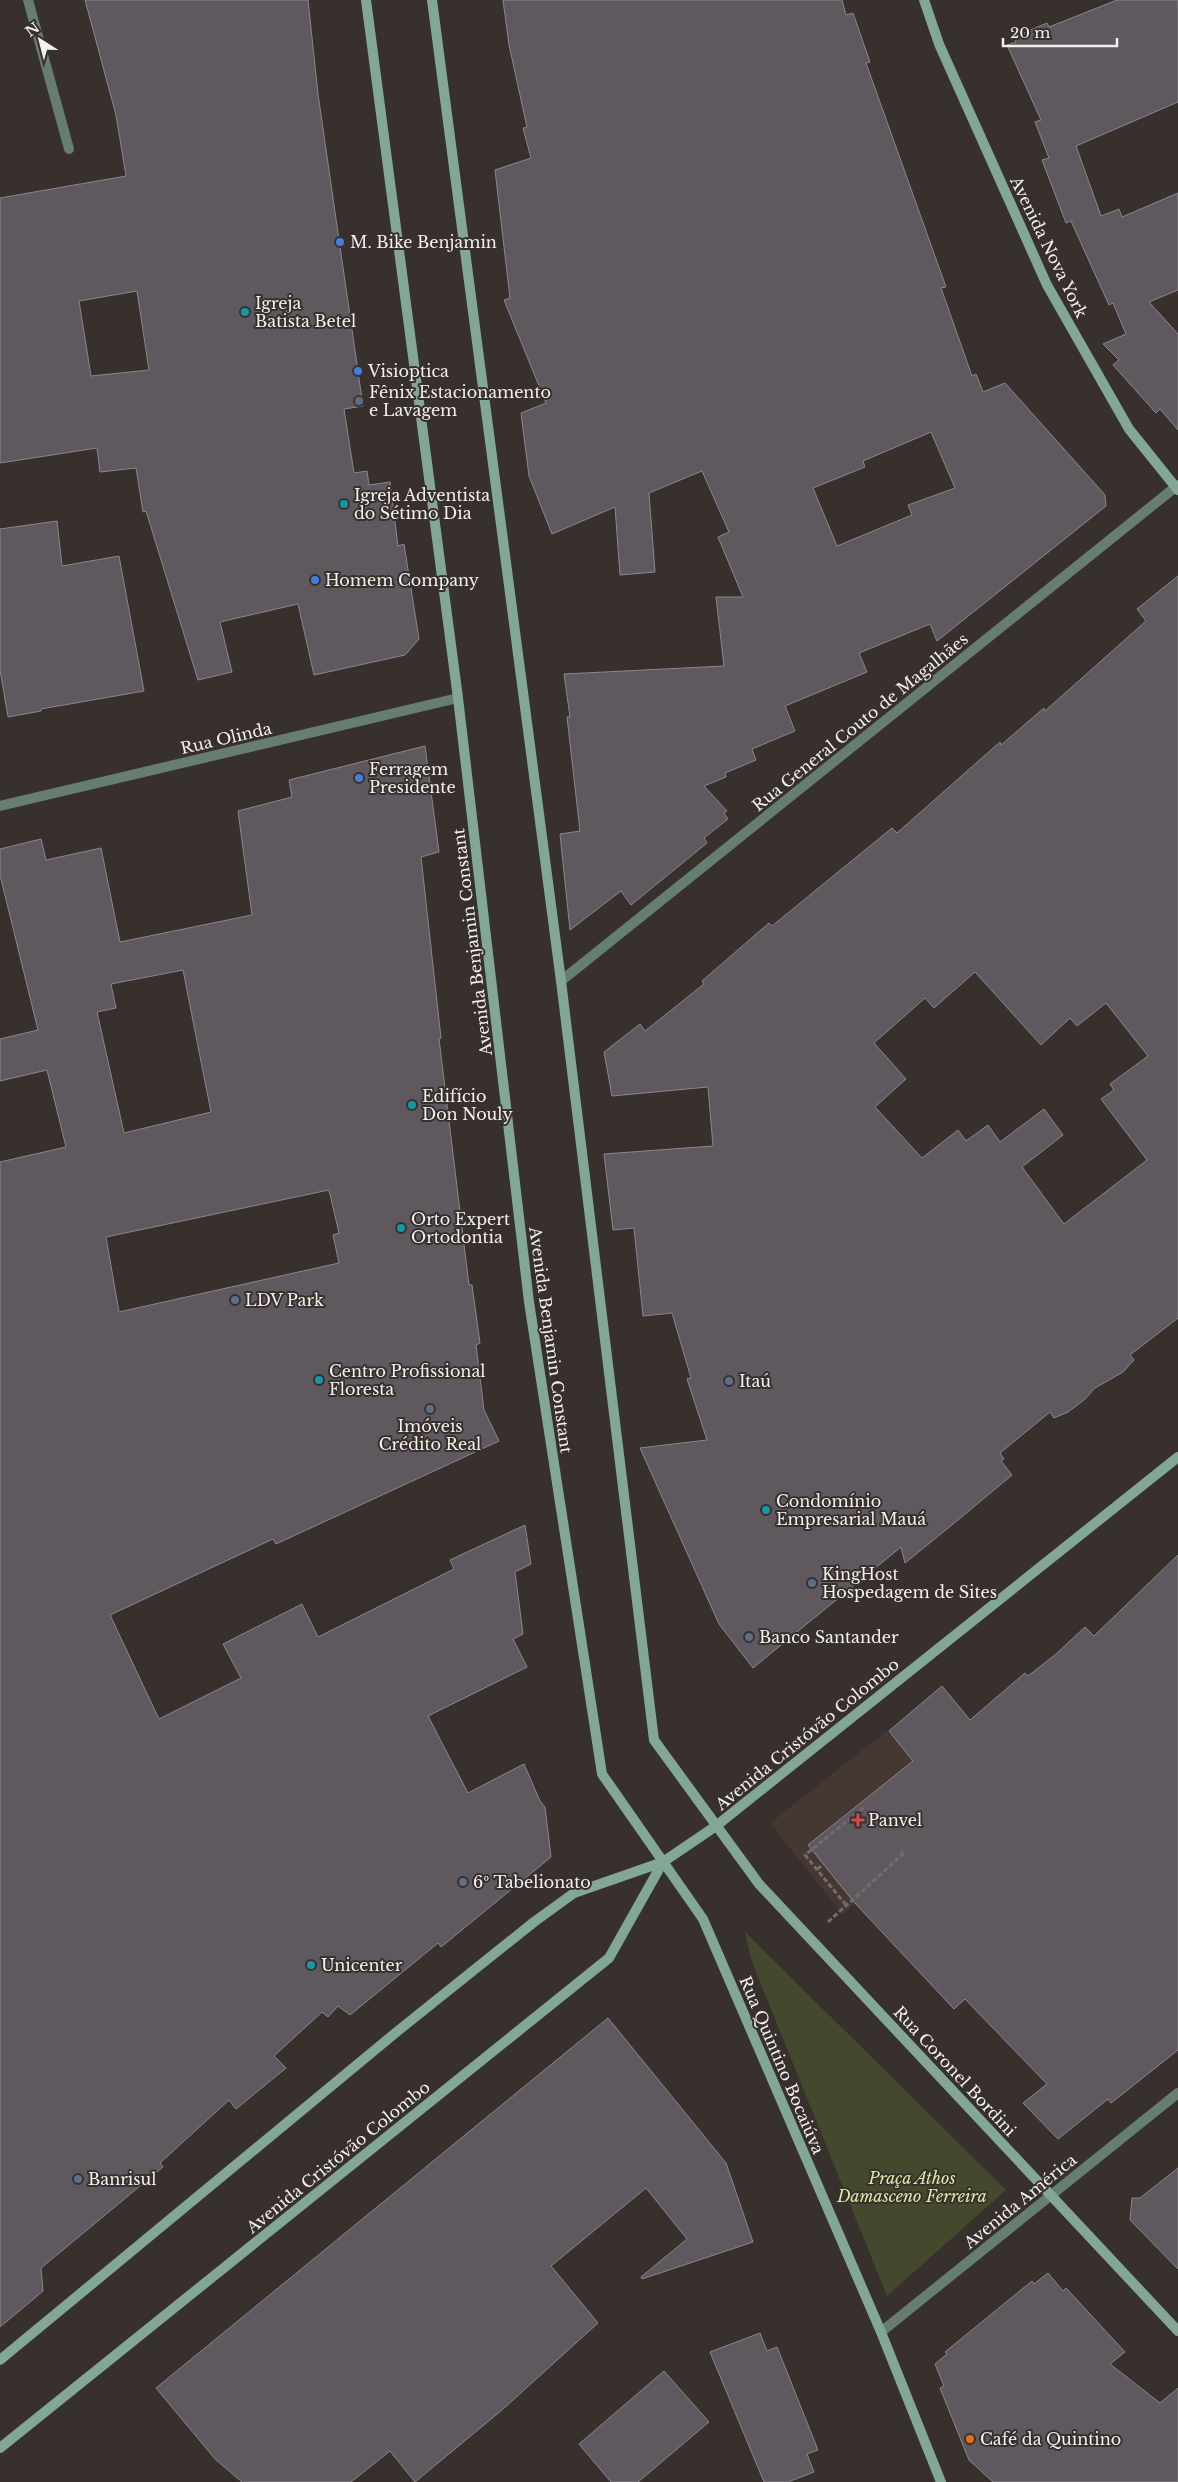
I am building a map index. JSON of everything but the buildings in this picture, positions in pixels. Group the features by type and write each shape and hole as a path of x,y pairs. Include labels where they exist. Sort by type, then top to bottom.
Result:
{"main road":[{"name":"Avenida Benjamin Constant","path":"366,0 458,698 529,1302 602,1774 663,1862"},
{"path":"432,0 561,982 654,1740 716,1826"},
{"name":"Avenida Nova York","path":"924,0 939,44 1047,284 1129,429 1177,488"},
{"name":"Avenida Cristóvão Colombo","path":"0,2360 399,2030 534,1922 574,1893 663,1862 716,1826 1178,1457"},
{"name":"Rua Coronel Bordini","path":"716,1826 758,1884 1178,2331"},
{"name":"Avenida Cristóvão Colombo","path":"0,2448 609,1958 663,1862"},
{"name":"Rua Quintino Bocaiúva","path":"663,1862 703,1919 881,2332 940,2482"}],"street":[{"path":"28,0 70,149"},
{"name":"Rua General Couto de Magalhães","path":"561,982 1177,488"},
{"name":"Rua Olinda","path":"0,806 458,698"},
{"name":"Avenida América","path":"881,2332 1178,2093"}],"path":[{"path":"846,1906 805,1855 864,1807"},
{"path":"810,1938 904,1853 902,1850"},
{"path":"817,1869 823,1865"}],"shaded area":[{"name":"Panvel","path":"888,1730 954,1810 843,1915 770,1823"}],"green space":[{"name":"Praça Athos Damasceno Ferreira","path":"745,1932 1006,2190 887,2296 752,1962"}],"place":[{"name":"M. Bike Benjamin","path":"340,242"},
{"name":"Igreja Batista Betel","path":"245,312"},
{"name":"Visioptica","path":"358,371"},
{"name":"Fênix Estacionamento e Lavagem","path":"359,401"},
{"name":"Igreja Adventista do Sétimo Dia","path":"344,504"},
{"name":"Homem Company","path":"315,580"},
{"name":"Ferragem Presidente","path":"359,778"},
{"name":"Edifício Don Nouly","path":"412,1105"},
{"name":"Orto Expert Ortodontia","path":"401,1228"},
{"name":"LDV Park","path":"235,1300"},
{"name":"Centro Profissional Floresta","path":"319,1380"},
{"name":"Itaú","path":"729,1381"},
{"name":"Imóveis Crédito Real","path":"430,1409"},
{"name":"Condomínio Empresarial Mauá","path":"766,1510"},
{"name":"KingHost Hospedagem de Sites","path":"812,1583"},
{"name":"Banco Santander","path":"749,1637"},
{"name":"Panvel","path":"858,1820"},
{"name":"6º Tabelionato","path":"463,1882"},
{"name":"Unicenter","path":"311,1965"},
{"name":"Banrisul","path":"78,2179"},
{"name":"Café da Quintino","path":"970,2439"}]}
